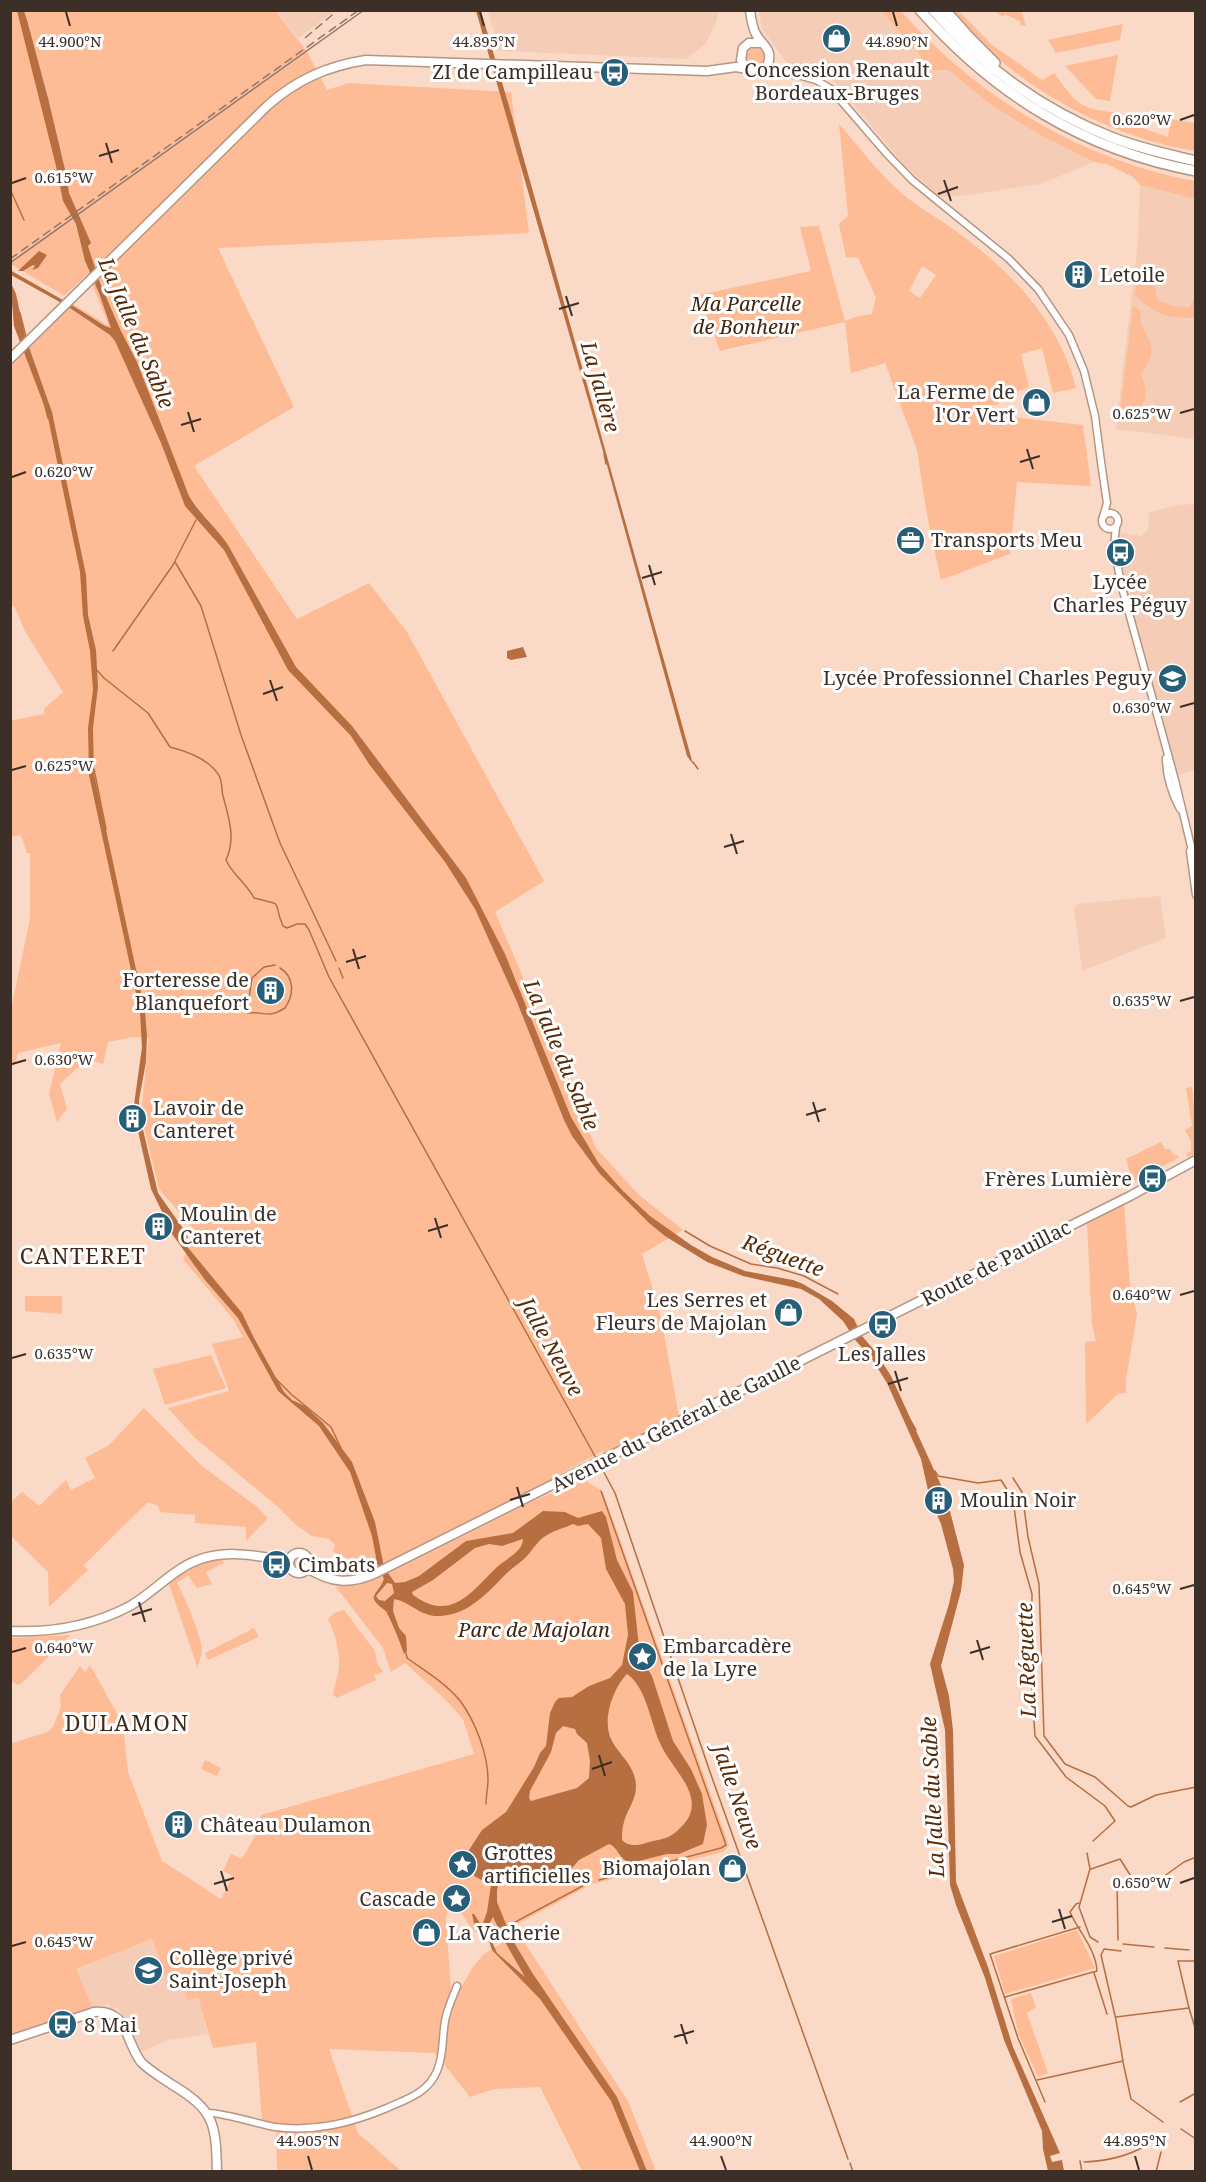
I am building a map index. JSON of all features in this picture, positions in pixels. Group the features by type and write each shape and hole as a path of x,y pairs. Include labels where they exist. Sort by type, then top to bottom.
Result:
{"highway":[{"path":"920,10 971,63 1027,105 1098,143 1136,156 1196,171"},
{"path":"933,10 981,59 1035,98 1070,118 1113,138 1196,161"},
{"path":"945,10 984,53 1035,98"}],"main road":[{"path":"10,359 267,106 301,80 335,66 366,60 707,71 736,67 751,71 760,70 767,64 770,56 754,30 750,10"},
{"path":"722,69 736,60 754,30"},
{"path":"747,69 741,60 744,48 753,42 761,43"},
{"name":"Route de Pauillac","path":"848,1337 1144,1189 1155,1186 1196,1162"},
{"name":"Avenue du Général de Gaulle","path":"307,1568 327,1579 342,1581 361,1579 376,1573 848,1337"},
{"path":"10,1631 45,1631 95,1622 133,1604 182,1568 206,1557 239,1554 289,1562"},
{"path":"294,1554 303,1554 309,1562 302,1573 296,1573 290,1569 289,1562 294,1554"},
{"path":"10,2040 94,2012 112,2013 123,2025 136,2056 141,2062 192,2097 208,2113 214,2131 217,2172"}],"street":[{"path":"770,56 773,66 781,73"},
{"path":"760,70 802,76 816,80 831,89 912,180 1019,269 1050,304 1069,335 1084,371 1095,416 1107,503 1118,519 1114,546"},
{"path":"1107,503 1102,522 1114,546 1121,584 1166,752 1166,768 1175,801 1183,814 1196,867"},
{"path":"1103,517 1108,513 1113,514"},
{"path":"1105,527 1111,529 1116,527"},
{"path":"1190,844 1196,895"},
{"path":"208,2113 212,2112 261,2125 304,2129 349,2122 412,2098 426,2087 437,2072 442,2055 445,2021 457,1986"}],"shaded area":[{"path":"488,10 719,11 706,43 687,59 500,51"},
{"path":"17,11 24,11 27,20 48,98 69,193 91,243 88,246 100,283 137,362 189,496 228,545 296,667 352,726 466,878 505,954 571,1117 599,1164 650,1216 691,1245 745,1271 793,1280 832,1301 854,1319 862,1336 891,1376 946,1496 964,1565 961,1591 941,1666 949,1696 953,1730 956,1882 988,1967 1013,2047 1060,2153 1050,2156 1052,2162 1062,2160 1064,2171 1048,2171 1042,2131 1004,2040 985,1978 950,1885 945,1730 930,1664 949,1604 954,1581 953,1569 941,1524 930,1499 921,1459 887,1383 843,1321 819,1299 801,1289 743,1276 707,1262 665,1236 649,1223 600,1174 572,1136 564,1120 517,1002 475,909 445,862 369,764 351,736 288,670 224,550 185,506 161,443 115,341 110,335 67,306 11,275 10,270 111,328 85,261 76,224 63,201"},
{"path":"275,11 335,11 298,38"},
{"path":"476,11 481,11 511,113 693,764 687,756 605,458"},
{"path":"759,11 882,11 932,70 948,70 990,104 1038,134 1094,162 1040,184 970,195 945,197 937,195 904,165 824,69 790,67 762,29"},
{"path":"1140,185 1195,199 1195,439 1116,429 1138,241"},
{"path":"39,251 47,255 38,268 32,270 35,266 33,265 23,271 18,271"},
{"path":"10,281 16,294 25,336 52,412 86,575 88,615 96,650 98,687 93,728 94,774 145,1011 146,1062 139,1113 158,1193 187,1234 185,1244 242,1313 284,1392 292,1400 305,1406 323,1423 352,1462 375,1522 384,1567 395,1583 405,1582 419,1576 466,1541 513,1533 543,1511 565,1512 578,1518 602,1511 606,1517 617,1560 633,1592 640,1656 652,1676 673,1741 691,1769 702,1794 707,1825 703,1844 679,1854 667,1854 631,1863 609,1844 579,1860 566,1875 555,1879 500,1878 497,1902 512,1939 533,1974 617,2097 647,2171 640,2171 611,2101 540,1999 492,1950 488,1938 475,1928 472,1914 480,1923 483,1923 491,1885 474,1876 476,1863 469,1858 467,1853 482,1830 506,1812 534,1767 546,1746 550,1713 555,1702 559,1698 572,1697 589,1686 610,1678 622,1665 628,1635 625,1604 606,1569 601,1538 588,1524 578,1526 573,1524 544,1537 486,1594 460,1611 450,1615 433,1616 394,1599 393,1611 399,1628 406,1636 407,1651 404,1654 386,1611 374,1599 384,1579 377,1563 372,1536 350,1472 319,1426 278,1391 238,1318 205,1280 167,1227 151,1189 138,1131 134,1105 142,1047 140,1012 89,775 88,728 93,690 90,651 83,616 80,572 47,413 14,326","holes":["523,1539 517,1552 459,1601 438,1606 426,1603 413,1595 412,1592 433,1580 475,1548 489,1544 502,1546","387,1583 392,1584 394,1593 385,1601 379,1600 376,1596","627,1674 634,1680 644,1696 660,1743 685,1782 692,1803 690,1814 684,1824 673,1834 637,1845 625,1843 622,1840 623,1824 633,1801 636,1787 630,1767 611,1739 608,1723 610,1705","563,1726 575,1729 587,1743 590,1761 589,1778 577,1788 531,1801 530,1791 551,1752 556,1733","493,1917 525,1977 497,1953 485,1931"]},
{"name":"Lycée Professionnel Charles Peguy","path":"1195,504 1195,769 1179,775 1175,772 1126,586 1116,536 1117,532 1141,536 1148,530 1149,512"},
{"path":"523,647 527,657 511,660 507,658 507,651"},
{"path":"1160,896 1166,938 1082,971 1074,908 1077,904"},
{"path":"152,1939 167,1979 182,1981 198,1998 208,2034 168,2040 138,2053 118,2007 111,2009 109,2004 93,2008 75,1969"}],"green space":[{"path":"998,10 1021,11 1026,26 1020,25 1021,22 1005,14 1003,17 997,13"},
{"path":"11,11 275,11 306,50 327,90 349,83 511,92 529,233 218,248 294,407 194,466 297,619 369,583 407,632 544,881 495,912 596,1148 639,1195 683,1230 642,1254 661,1317 681,1428 609,1463 603,1451 544,1484 393,1560 375,1565 358,1574 353,1561 333,1552 335,1545 329,1539 312,1536 295,1524 278,1507 195,1438 168,1408 229,1391 212,1344 243,1337 233,1319 183,1259 197,1233 159,1189 141,1115 149,1038 132,1037 108,1042 103,1064 87,1059 60,1084 67,1109 57,1122 49,1094 61,1043 18,1053 15,1065 11,1066 11,1009 30,919 30,853 27,853 21,835 11,837 10,721 44,714 44,709 63,692 26,633 14,606 11,607 11,366 73,304 109,326 88,274 64,296 11,264"},
{"path":"882,11 901,11 963,71 997,97 1072,141 1112,158 1195,181 1195,199 1140,185 1133,177 1107,164 1094,162 1038,134 990,104 948,70 932,70"},
{"path":"950,11 959,11 991,44 1042,80 1054,73 1075,99 1087,107 1120,113 1119,120 1168,137 1170,119 1195,123 1195,151 1138,137 1083,114 1057,100 1031,84 984,47"},
{"path":"1123,24 1120,40 1056,53 1048,40"},
{"path":"749,48 760,48 765,54 762,65 754,68 745,60"},
{"path":"1118,55 1110,101 1096,99 1065,66"},
{"name":"Ma Parcelle de Bonheur","path":"839,124 895,187 974,245 1012,279 1044,318 1057,340 1076,388 1053,393 1042,348 1021,354 1029,387 1005,396 997,405 989,405 995,415 1083,425 1091,486 1017,482 1010,554 941,580 927,515 917,450 885,363 851,373 845,322 720,351 699,295 811,271 800,227 819,226 845,321 872,314 876,297 858,258 846,257 839,224 848,216","holes":["922,266 936,275 920,298 909,291"]},
{"path":"1142,270 1149,273 1155,286 1157,300 1173,306 1189,307 1195,296 1195,318 1168,316 1155,311 1141,301 1134,294"},
{"path":"1133,305 1141,312 1141,321 1151,346 1151,354 1141,374 1145,400 1129,421 1119,420"},
{"path":"1192,1087 1195,1113 1195,1154 1188,1157 1186,1154 1191,1151 1191,1141 1185,1130 1192,1126 1186,1088"},
{"path":"1161,1142 1165,1149 1170,1149 1173,1154 1179,1156 1132,1182 1126,1159"},
{"path":"1124,1205 1130,1285 1137,1314 1126,1393 1118,1394 1086,1424 1085,1342 1096,1341 1092,1325 1087,1223"},
{"path":"25,1296 62,1296 62,1314 25,1311"},
{"path":"211,1355 226,1388 165,1405 153,1369"},
{"path":"144,1408 202,1466 256,1506 268,1518 246,1541 246,1527 195,1523 195,1515 160,1512 158,1506 148,1502 84,1565 88,1570 49,1607 48,1572 11,1536 11,1502 22,1492 39,1506 66,1480 71,1490 95,1478 85,1458 109,1445"},
{"name":"Parc de Majolan","path":"585,1480 603,1492 729,1845 723,1852 592,1884 493,1937 482,1936 470,1926 461,1912 448,1909 446,1918 451,1989 460,1989 484,1954 518,1933 628,2101 656,2171 582,2171 540,2087 494,2089 470,2097 435,2053 329,2049 358,2133 401,2171 277,2171 276,2124 262,2121 256,2042 213,2048 198,1998 187,2000 182,1982 167,1979 152,1939 76,1969 93,2008 11,2036 10,1744 47,1732 53,1727 61,1707 60,1695 80,1666 85,1672 90,1665 123,1724 128,1772 162,1861 221,1899 233,1876 223,1871 231,1854 242,1859 260,1827 261,1815 474,1754 463,1719 445,1699 405,1663 391,1672 383,1648 336,1587 359,1584 381,1577 535,1500"},
{"path":"299,1556 304,1558 306,1563 304,1568 299,1570 294,1568 292,1563 294,1558"},
{"path":"222,1558 224,1563 206,1572 212,1584 197,1588 188,1575 177,1583 192,1616 201,1644 202,1652 198,1669 169,1584 194,1567"},
{"path":"344,1610 375,1651 377,1663 383,1672 374,1675 376,1680 337,1698 333,1695 339,1667 339,1654 328,1619 334,1613"},
{"path":"254,1628 259,1637 208,1660 205,1653"},
{"path":"70,1635 22,1683 17,1685 11,1681 11,1638"},
{"path":"205,1760 221,1768 217,1776 201,1769"},
{"path":"1077,1930 1095,1968 1005,1994 994,1956"},
{"path":"1031,1993 1036,2007 1027,2013 1048,2073 1038,2077 1018,2033 1011,1999"}],"waterway":[{"path":"10,189 24,220"},
{"path":"20,313 26,337"},
{"path":"44,402 48,418"},
{"name":"La Jallère","path":"604,454 606,464"},
{"path":"113,651 173,565 196,520"},
{"path":"175,562 201,606 241,735 280,843 336,961"},
{"name":"Jalle Neuve","path":"96,669 148,713 170,747 203,760 220,776 231,836 226,860 254,898 275,903 283,926 287,928 305,924 309,930 329,977 596,1458"},
{"name":"La Jallère","path":"693,762 698,769"},
{"path":"94,769 106,829"},
{"path":"275,965 264,967 252,978 249,998 244,1004 244,1010 248,1013 270,1014 285,1008 292,986 288,976 280,968"},
{"path":"339,968 343,978"},
{"name":"Réguette","path":"685,1231 710,1246 751,1264 777,1268 804,1276 838,1294"},
{"path":"275,1378 331,1427 341,1448"},
{"name":"La Jalle du Sable","path":"911,1421 916,1430"},
{"name":"Jalle Neuve","path":"600,1465 615,1493 710,1772 848,2159"},
{"path":"935,1471 938,1476 978,1483 1001,1480 1013,1499 1020,1552 1032,1594 1031,1675 1035,1736 1066,1777 1105,1806 1115,1821 1093,1841"},
{"name":"La Réguette","path":"1013,1478 1022,1492 1028,1537 1039,1584 1044,1736 1065,1764 1095,1777 1128,1806 1131,1807 1156,1795 1196,1787"},
{"path":"599,1880 726,1845 601,1491"},
{"path":"406,1653 407,1658 436,1678 455,1695 472,1720 486,1760 488,1780 486,1804"},
{"path":"1087,1853 1090,1869 1079,1907 1090,1937 1098,1942"},
{"path":"1118,1940 1117,1881 1156,1882 1184,1862 1196,1857"},
{"path":"1091,1869 1120,1859 1134,1881"},
{"path":"506,1927 592,1881"},
{"path":"1079,1903 1070,1912 1093,1955 1097,1971 1094,1972"},
{"path":"1045,2102 1018,2038 990,1954 1080,1927"},
{"path":"1123,1944 1154,1947"},
{"path":"1165,1948 1189,1950"},
{"path":"1037,2080 1123,2061 1101,1955 1104,1949 1121,1951"},
{"path":"1116,2017 1189,2008 1178,1961 1196,1961"},
{"path":"1005,1997 1093,1972"},
{"path":"1094,1973 1107,2014"},
{"path":"1189,2008 1196,2031"},
{"path":"1123,2062 1131,2099 1163,2122"},
{"path":"1180,2102 1196,2093"},
{"path":"1181,2129 1196,2139"},
{"path":"1084,2162 1117,2158 1147,2145"},
{"path":"1156,2172 1161,2152"},
{"path":"1080,2161 1082,2172"},
{"name":"Jalle Neuve","path":"850,2163 853,2172"}],"tram line":[{"path":"10,263 364,10"}],"railway":[{"path":"305,38 338,10"},
{"path":"10,259 359,10"}],"place":[{"name":"Concession Renault Bordeaux-Bruges","path":"837,39"},
{"name":"ZI de Campilleau","path":"614,72"},
{"name":"Letoile","path":"1079,275"},
{"name":"La Ferme de l'Or Vert","path":"1036,403"},
{"name":"Transports Meu","path":"910,540"},
{"name":"Lycée Charles Péguy","path":"1120,552"},
{"name":"Lycée Professionnel Charles Peguy","path":"1173,678"},
{"name":"Forteresse de Blanquefort","path":"270,991"},
{"name":"Lavoir de Canteret","path":"132,1119"},
{"name":"Frères Lumière","path":"1153,1179"},
{"name":"Moulin de Canteret","path":"159,1226"},
{"name":"Les Serres et Fleurs de Majolan","path":"788,1312"},
{"name":"Les Jalles","path":"882,1324"},
{"name":"Moulin Noir","path":"939,1500"},
{"name":"Cimbats","path":"277,1565"},
{"name":"Embarcadère de la Lyre","path":"642,1657"},
{"name":"Château Dulamon","path":"179,1825"},
{"name":"Grottes artificielles","path":"463,1865"},
{"name":"Biomajolan","path":"732,1868"},
{"name":"Cascade","path":"457,1899"},
{"name":"La Vacherie","path":"427,1933"},
{"name":"Collège privé Saint-Joseph","path":"148,1970"},
{"name":"8 Mai","path":"63,2025"}],"district":[{"name":"CANTERET","path":"83,1256"},
{"name":"DULAMON","path":"127,1723"}]}
